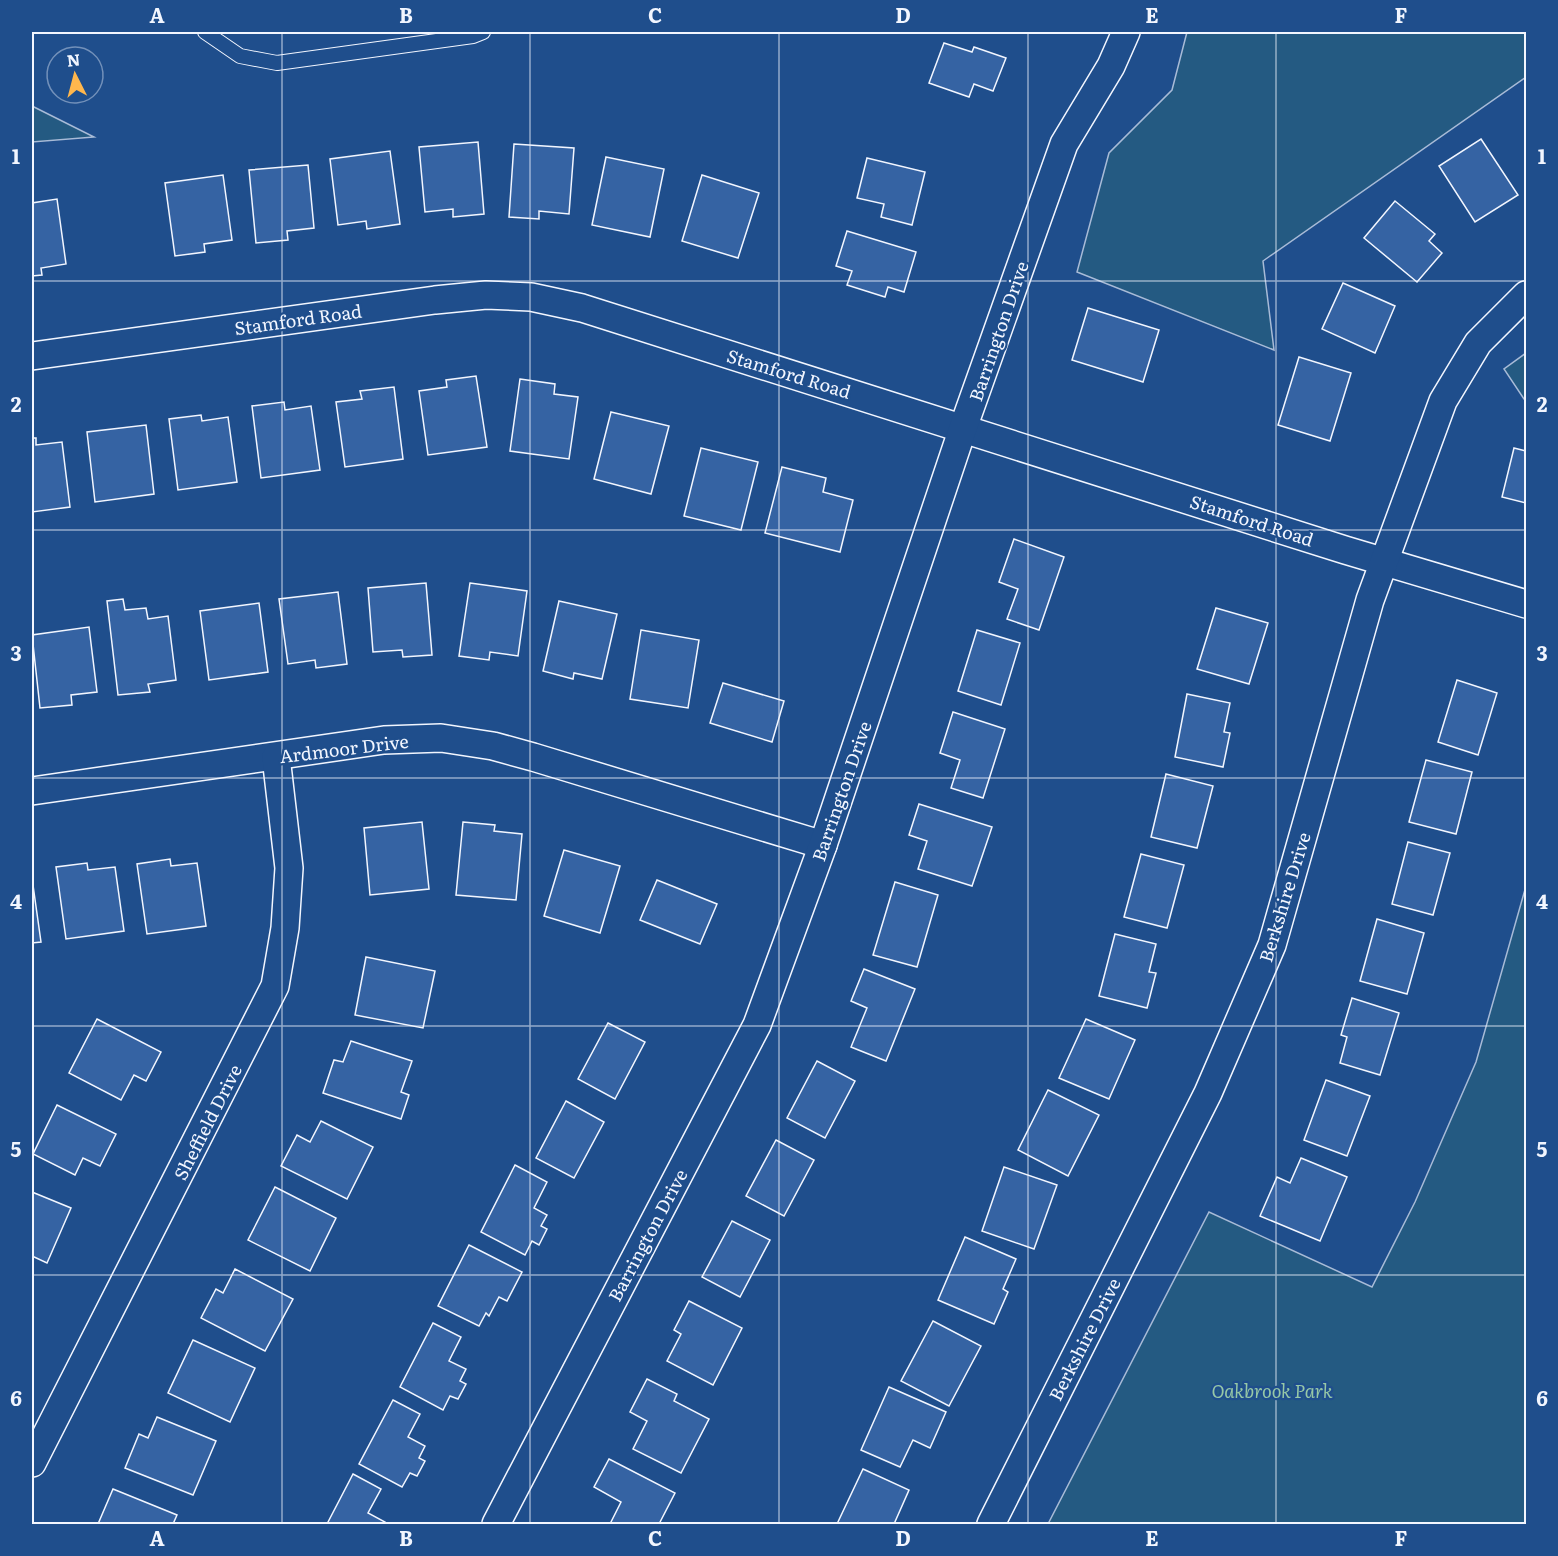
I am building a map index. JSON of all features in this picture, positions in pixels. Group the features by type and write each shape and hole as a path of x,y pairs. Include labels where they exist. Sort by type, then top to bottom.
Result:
{"street":[{"name":"Barrington Drive","path":"496,1524 757,1025 823,845 963,428 1064,144 1111,66 1126,32"},
{"name":"Stamford Road","path":"32,356 435,300 486,295 531,297 582,308 1386,562 1527,604"},
{"name":"Berkshire Drive","path":"991,1524 1208,1093 1272,945 1370,600 1386,562 1443,400 1478,342 1527,295"},
{"name":"Ardmoor Drive","path":"32,790 384,740 441,738 493,746 823,845"},
{"name":"Sheffield Drive","path":"32,1463 275,986 285,928 289,868 276,757"}],"lane":[{"path":"205,32 240,56 277,63 473,36 483,32"}],"green space":[{"path":"1187,32 1526,32 1526,77 1263,261 1274,350 1077,272 1109,153 1172,90"},
{"path":"32,106 94,137 32,142"},
{"path":"1526,353 1526,399 1524,399 1504,369"},
{"name":"Oakbrook Park","path":"1526,886 1526,1524 1048,1524 1209,1212 1372,1287 1415,1202 1476,1062"}],"building":[{"path":"944,43 972,52 974,47 1006,58 993,91 974,84 969,97 929,83"},
{"path":"1481,139 1518,195 1475,222 1439,166"},
{"path":"478,142 484,214 453,217 453,209 425,212 419,147"},
{"path":"514,144 574,148 569,214 539,211 539,219 509,217"},
{"path":"390,151 400,224 367,229 366,221 338,225 330,159"},
{"path":"606,157 664,169 650,237 592,225"},
{"path":"867,158 925,172 912,225 881,217 884,204 857,198"},
{"path":"308,165 314,228 287,231 288,240 256,243 249,170"},
{"path":"223,175 232,240 204,244 205,252 175,256 165,183"},
{"path":"702,175 759,193 738,258 682,241"},
{"path":"57,199 66,264 41,268 42,275 32,276 32,203"},
{"path":"1395,201 1435,234 1429,241 1442,253 1417,282 1364,238"},
{"path":"847,231 916,252 904,292 888,287 885,297 847,285 852,271 836,266"},
{"path":"1343,283 1395,306 1375,353 1322,329"},
{"path":"1088,308 1159,330 1143,382 1072,360"},
{"path":"1299,357 1351,373 1330,441 1278,425"},
{"path":"476,376 487,447 428,455 419,391 447,387 446,380"},
{"path":"520,379 555,384 554,394 578,397 569,459 510,451"},
{"path":"394,387 403,459 345,467 336,402 362,399 360,391"},
{"path":"284,402 285,410 311,406 320,470 261,478 252,406"},
{"path":"611,412 669,426 651,494 594,479"},
{"path":"201,415 202,421 228,417 237,482 178,490 169,419"},
{"path":"146,425 154,494 95,502 87,432"},
{"path":"32,438 36,438 36,445 62,442 70,507 32,512"},
{"path":"701,448 758,462 741,530 684,516"},
{"path":"1514,448 1526,451 1526,503 1502,497"},
{"path":"782,467 826,478 823,492 853,500 840,552 765,533"},
{"path":"1014,539 1064,557 1039,630 1007,619 1018,589 999,582"},
{"path":"426,583 432,655 403,657 402,650 373,652 368,588"},
{"path":"470,583 527,591 518,656 490,652 489,660 459,656"},
{"path":"338,592 347,664 316,668 315,660 288,664 279,599"},
{"path":"123,599 125,610 146,608 148,619 168,616 176,680 148,684 150,692 118,695 107,601"},
{"path":"559,601 617,614 602,679 574,673 573,679 543,671"},
{"path":"259,603 268,672 209,680 200,611"},
{"path":"1216,608 1268,623 1249,684 1197,669"},
{"path":"89,627 97,692 71,695 72,705 40,708 32,635"},
{"path":"641,630 699,640 688,708 630,699"},
{"path":"977,630 1020,643 1001,705 958,691"},
{"path":"1457,680 1497,693 1478,755 1438,742"},
{"path":"723,683 784,701 772,742 710,723"},
{"path":"1187,694 1230,703 1224,732 1230,733 1223,767 1175,757"},
{"path":"953,712 1005,729 983,798 951,788 960,760 940,753"},
{"path":"1426,760 1472,772 1456,834 1409,822"},
{"path":"1166,774 1213,786 1197,848 1151,837"},
{"path":"919,804 992,827 972,886 918,869 927,841 909,835"},
{"path":"422,822 429,889 370,895 364,828"},
{"path":"463,822 495,825 494,831 522,834 516,900 456,895"},
{"path":"1408,842 1450,853 1433,915 1392,904"},
{"path":"564,850 620,866 600,933 544,916"},
{"path":"1141,854 1184,865 1167,928 1124,917"},
{"path":"170,859 171,866 197,863 206,926 147,934 137,864"},
{"path":"87,863 88,870 115,867 124,931 66,939 56,867"},
{"path":"32,878 41,942 32,943"},
{"path":"657,880 717,904 700,944 640,920"},
{"path":"895,882 938,895 917,967 873,955"},
{"path":"1377,919 1424,933 1407,994 1360,981"},
{"path":"1115,934 1156,944 1149,972 1156,973 1147,1008 1099,996"},
{"path":"366,957 435,971 423,1028 355,1015"},
{"path":"864,969 915,989 886,1061 851,1047 867,1008 851,1001"},
{"path":"1352,998 1399,1013 1380,1075 1340,1063 1347,1037 1341,1035"},
{"path":"97,1019 161,1052 146,1081 134,1075 121,1100 69,1073"},
{"path":"1086,1019 1135,1040 1109,1099 1059,1078"},
{"path":"608,1023 645,1042 615,1099 578,1079"},
{"path":"351,1041 412,1061 401,1092 409,1095 401,1119 323,1093 334,1060 343,1062"},
{"path":"817,1061 855,1081 825,1138 787,1118"},
{"path":"1326,1080 1370,1096 1347,1156 1304,1140"},
{"path":"1048,1090 1099,1115 1068,1176 1018,1150"},
{"path":"566,1101 604,1122 574,1178 536,1158"},
{"path":"57,1105 116,1134 100,1166 83,1158 75,1175 33,1154"},
{"path":"321,1121 373,1147 347,1199 281,1166 297,1135 310,1142"},
{"path":"776,1140 814,1160 784,1216 746,1196"},
{"path":"1301,1158 1347,1177 1320,1241 1260,1216 1277,1177 1290,1183"},
{"path":"515,1165 547,1182 534,1208 547,1215 541,1226 547,1229 539,1245 532,1241 525,1255 481,1232"},
{"path":"1004,1167 1057,1185 1034,1249 982,1231"},
{"path":"275,1187 336,1218 310,1271 248,1240"},
{"path":"32,1192 71,1208 47,1263 32,1256"},
{"path":"732,1221 770,1240 740,1297 702,1277"},
{"path":"965,1237 1016,1259 1003,1289 1008,1292 994,1324 938,1300"},
{"path":"469,1245 522,1272 507,1301 499,1297 489,1316 486,1313 479,1326 438,1306"},
{"path":"235,1269 293,1299 265,1351 201,1318 216,1289 223,1293"},
{"path":"689,1301 742,1328 713,1385 667,1361 681,1334 674,1330"},
{"path":"933,1321 981,1346 949,1406 901,1381"},
{"path":"433,1323 461,1337 449,1361 466,1369 460,1381 466,1384 458,1399 450,1396 443,1410 400,1387"},
{"path":"193,1340 255,1368 230,1422 168,1393"},
{"path":"647,1379 677,1394 674,1401 709,1419 681,1473 633,1449 647,1421 630,1412"},
{"path":"889,1387 946,1412 930,1448 913,1440 900,1467 861,1450"},
{"path":"393,1400 420,1414 408,1437 425,1446 419,1458 425,1461 417,1476 410,1473 402,1487 359,1464"},
{"path":"157,1417 216,1441 193,1495 125,1468 139,1434 148,1438"},
{"path":"609,1459 675,1493 659,1524 610,1524 621,1502 594,1487"},
{"path":"863,1469 909,1490 894,1524 837,1524"},
{"path":"353,1474 381,1489 368,1513 385,1522 384,1524 327,1524"},
{"path":"113,1489 177,1515 173,1524 98,1524"}]}
